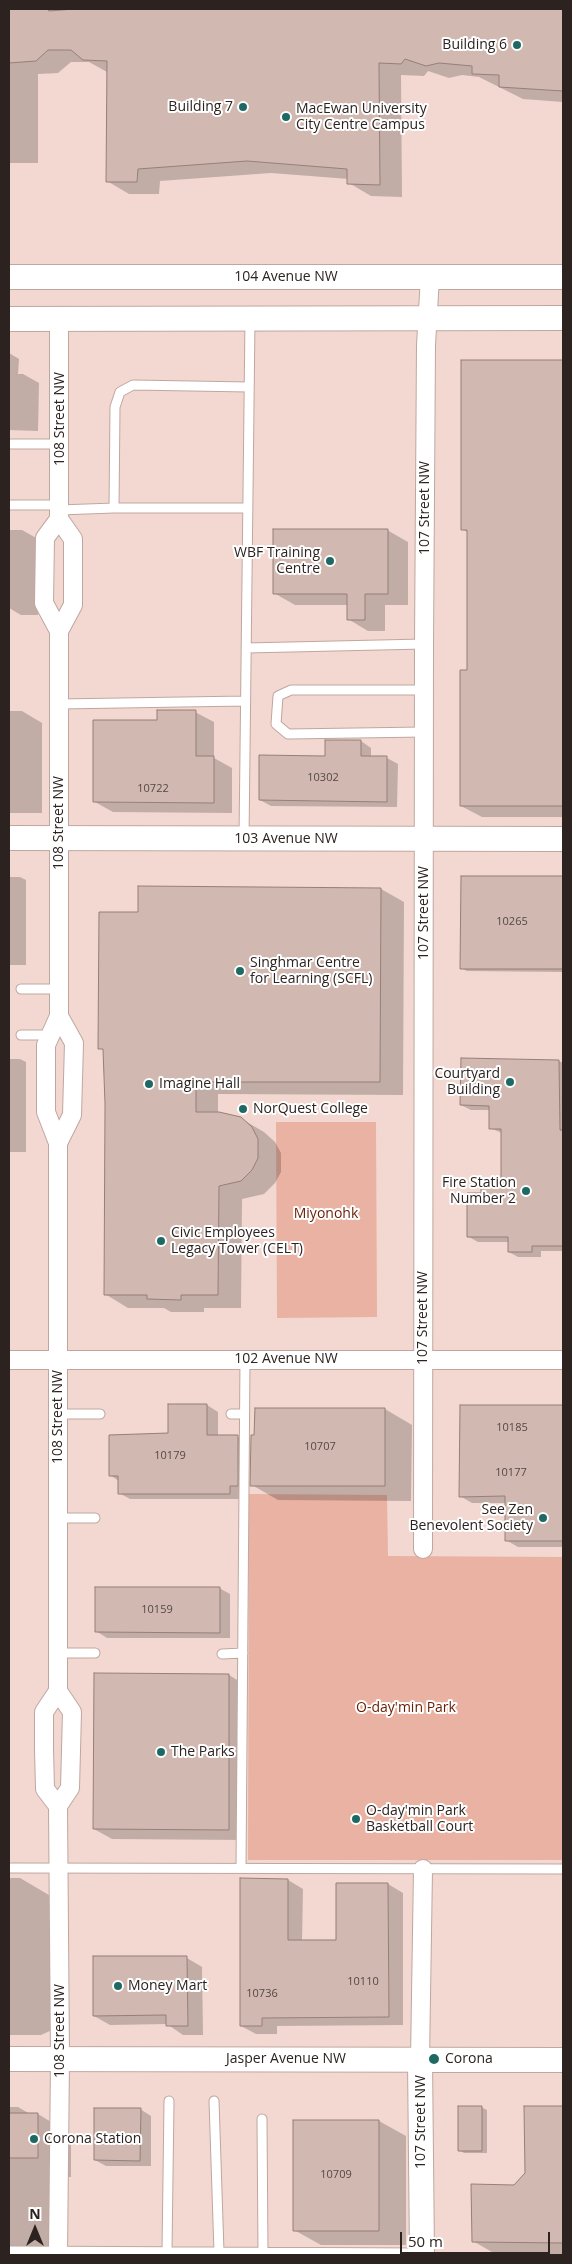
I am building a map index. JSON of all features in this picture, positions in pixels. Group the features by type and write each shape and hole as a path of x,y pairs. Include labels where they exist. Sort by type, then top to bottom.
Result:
{"main road":[{"name":"104 Avenue NW","path":"9,277 563,277"},
{"path":"9,319 563,318"},
{"name":"103 Avenue NW","path":"9,838 563,839"},
{"name":"Jasper Avenue NW","path":"9,2059 563,2060"},
{"name":"107 Street NW","path":"420,2060 422,2254"}],"street":[{"name":"107 Street NW","path":"423,1549 424,644 430,277"},
{"name":"108 Street NW","path":"58,1691 58,1143 46,1112 46,1045 58,1016 59,631 44,603 45,538 59,511 59,319"},
{"name":"108 Street NW","path":"59,511 73,539 73,605 59,631"},
{"name":"108 Street NW","path":"58,1016 74,1043 72,1115 58,1143"},
{"name":"102 Avenue NW","path":"9,1360 563,1360"},
{"path":"58,1691 72,1712 70,1788 58,1806 45,1789 44,1712 58,1691"},
{"name":"108 Street NW","path":"58,1806 60,2059 58,2253"},
{"name":"107 Street NW","path":"420,2060 422,1869"}],"lane":[{"path":"244,839 250,318"},
{"path":"114,508 115,407 120,392 133,385 249,387"},
{"path":"9,444 60,444"},
{"path":"9,505 59,511 114,508 248,508"},
{"path":"246,648 424,644"},
{"path":"424,690 291,690 278,696 276,724 288,734 424,732"},
{"path":"59,704 245,701"},
{"path":"21,989 58,989"},
{"path":"21,1035 50,1035"},
{"path":"241,1868 243,1654 239,1517 245,1359"},
{"path":"58,1414 100,1414"},
{"path":"231,1414 244,1414"},
{"path":"58,1518 95,1518"},
{"path":"58,1654 95,1654"},
{"path":"222,1654 243,1654"},
{"path":"9,1868 563,1869"},
{"path":"167,2252 168,2101"},
{"path":"214,2101 219,2252"},
{"path":"262,2119 263,2253"},
{"path":"9,2251 58,2253 422,2254"}],"green space":[{"name":"Miyonohk","path":"276,1122 376,1122 377,1317 277,1318"},
{"name":"O-day'min Park","path":"249,1494 387,1495 388,1556 563,1557 563,1860 248,1860"}],"building":[{"name":"Building 7","path":"9,9 47,9 49,11 74,9 563,9 563,91 499,87 499,75 472,74 472,66 439,63 426,66 405,59 401,64 379,63 380,185 347,184 347,169 247,161 138,169 137,182 106,182 107,61 83,60 71,50 48,50 36,61 9,63"},
{"path":"461,360 563,360 563,806 460,806 460,670 467,670 467,530 461,530"},
{"name":"WBF Training Centre","path":"273,529 388,529 388,594 365,594 365,620 347,620 347,594 273,594"},
{"path":"157,710 196,710 196,756 214,756 214,803 93,802 93,720 157,720"},
{"path":"325,740 361,740 361,756 387,756 387,802 259,800 259,755 325,756"},
{"path":"461,876 563,876 563,969 460,969"},
{"name":"Singhmar Centre for Learning (SCFL)","path":"138,886 381,888 380,1082 196,1082 196,1112 219,1112 241,1117 252,1127 258,1139 258,1158 252,1170 241,1181 219,1186 218,1295 181,1295 181,1300 147,1299 147,1295 104,1295 105,1104 103,1049 98,1049 99,912 138,912"},
{"name":"Fire Station Number 2","path":"461,1058 559,1060 560,1130 563,1130 563,1246 532,1246 532,1252 508,1252 508,1237 467,1237 467,1193 481,1193 481,1182 501,1182 501,1129 489,1129 489,1106 460,1105"},
{"path":"168,1404 207,1404 207,1435 238,1435 238,1486 230,1486 230,1494 118,1494 118,1476 109,1476 109,1435 168,1433"},
{"path":"460,1405 563,1405 563,1541 505,1541 505,1496 459,1497"},
{"path":"255,1408 385,1408 385,1486 250,1486 251,1435 254,1435"},
{"path":"95,1587 220,1587 220,1633 95,1632"},
{"name":"The Parks","path":"94,1673 229,1674 229,1830 93,1829"},
{"path":"240,1878 288,1879 288,1940 336,1940 336,1883 388,1883 389,2017 262,2018 262,2026 240,2026"},
{"path":"93,1956 187,1956 188,2026 166,2026 166,2015 93,2016"},
{"name":"Corona","path":"458,2106 482,2106 482,2151 458,2151"},
{"path":"524,2106 563,2106 563,2243 472,2242 471,2184 514,2185 525,2173"},
{"path":"94,2108 141,2108 140,2161 94,2160"},
{"path":"9,2113 38,2113 38,2158 9,2158"},
{"path":"293,2120 379,2120 379,2231 293,2231"}],"place":[{"name":"Building 6","path":"517,45"},
{"name":"Building 7","path":"243,107"},
{"name":"MacEwan University City Centre Campus","path":"286,117"},
{"name":"WBF Training Centre","path":"330,561"},
{"name":"Singhmar Centre for Learning (SCFL)","path":"240,971"},
{"name":"Courtyard Building","path":"510,1082"},
{"name":"Imagine Hall","path":"149,1084"},
{"name":"NorQuest College","path":"243,1109"},
{"name":"Fire Station Number 2","path":"526,1191"},
{"name":"Civic Employees Legacy Tower (CELT)","path":"161,1241"},
{"name":"See Zen Benevolent Society","path":"543,1518"},
{"name":"The Parks","path":"161,1752"},
{"name":"O-day'min Park Basketball Court","path":"356,1819"},
{"name":"Money Mart","path":"118,1986"},
{"name":"Corona","path":"434,2059"},
{"name":"Corona Station","path":"34,2139"}]}
